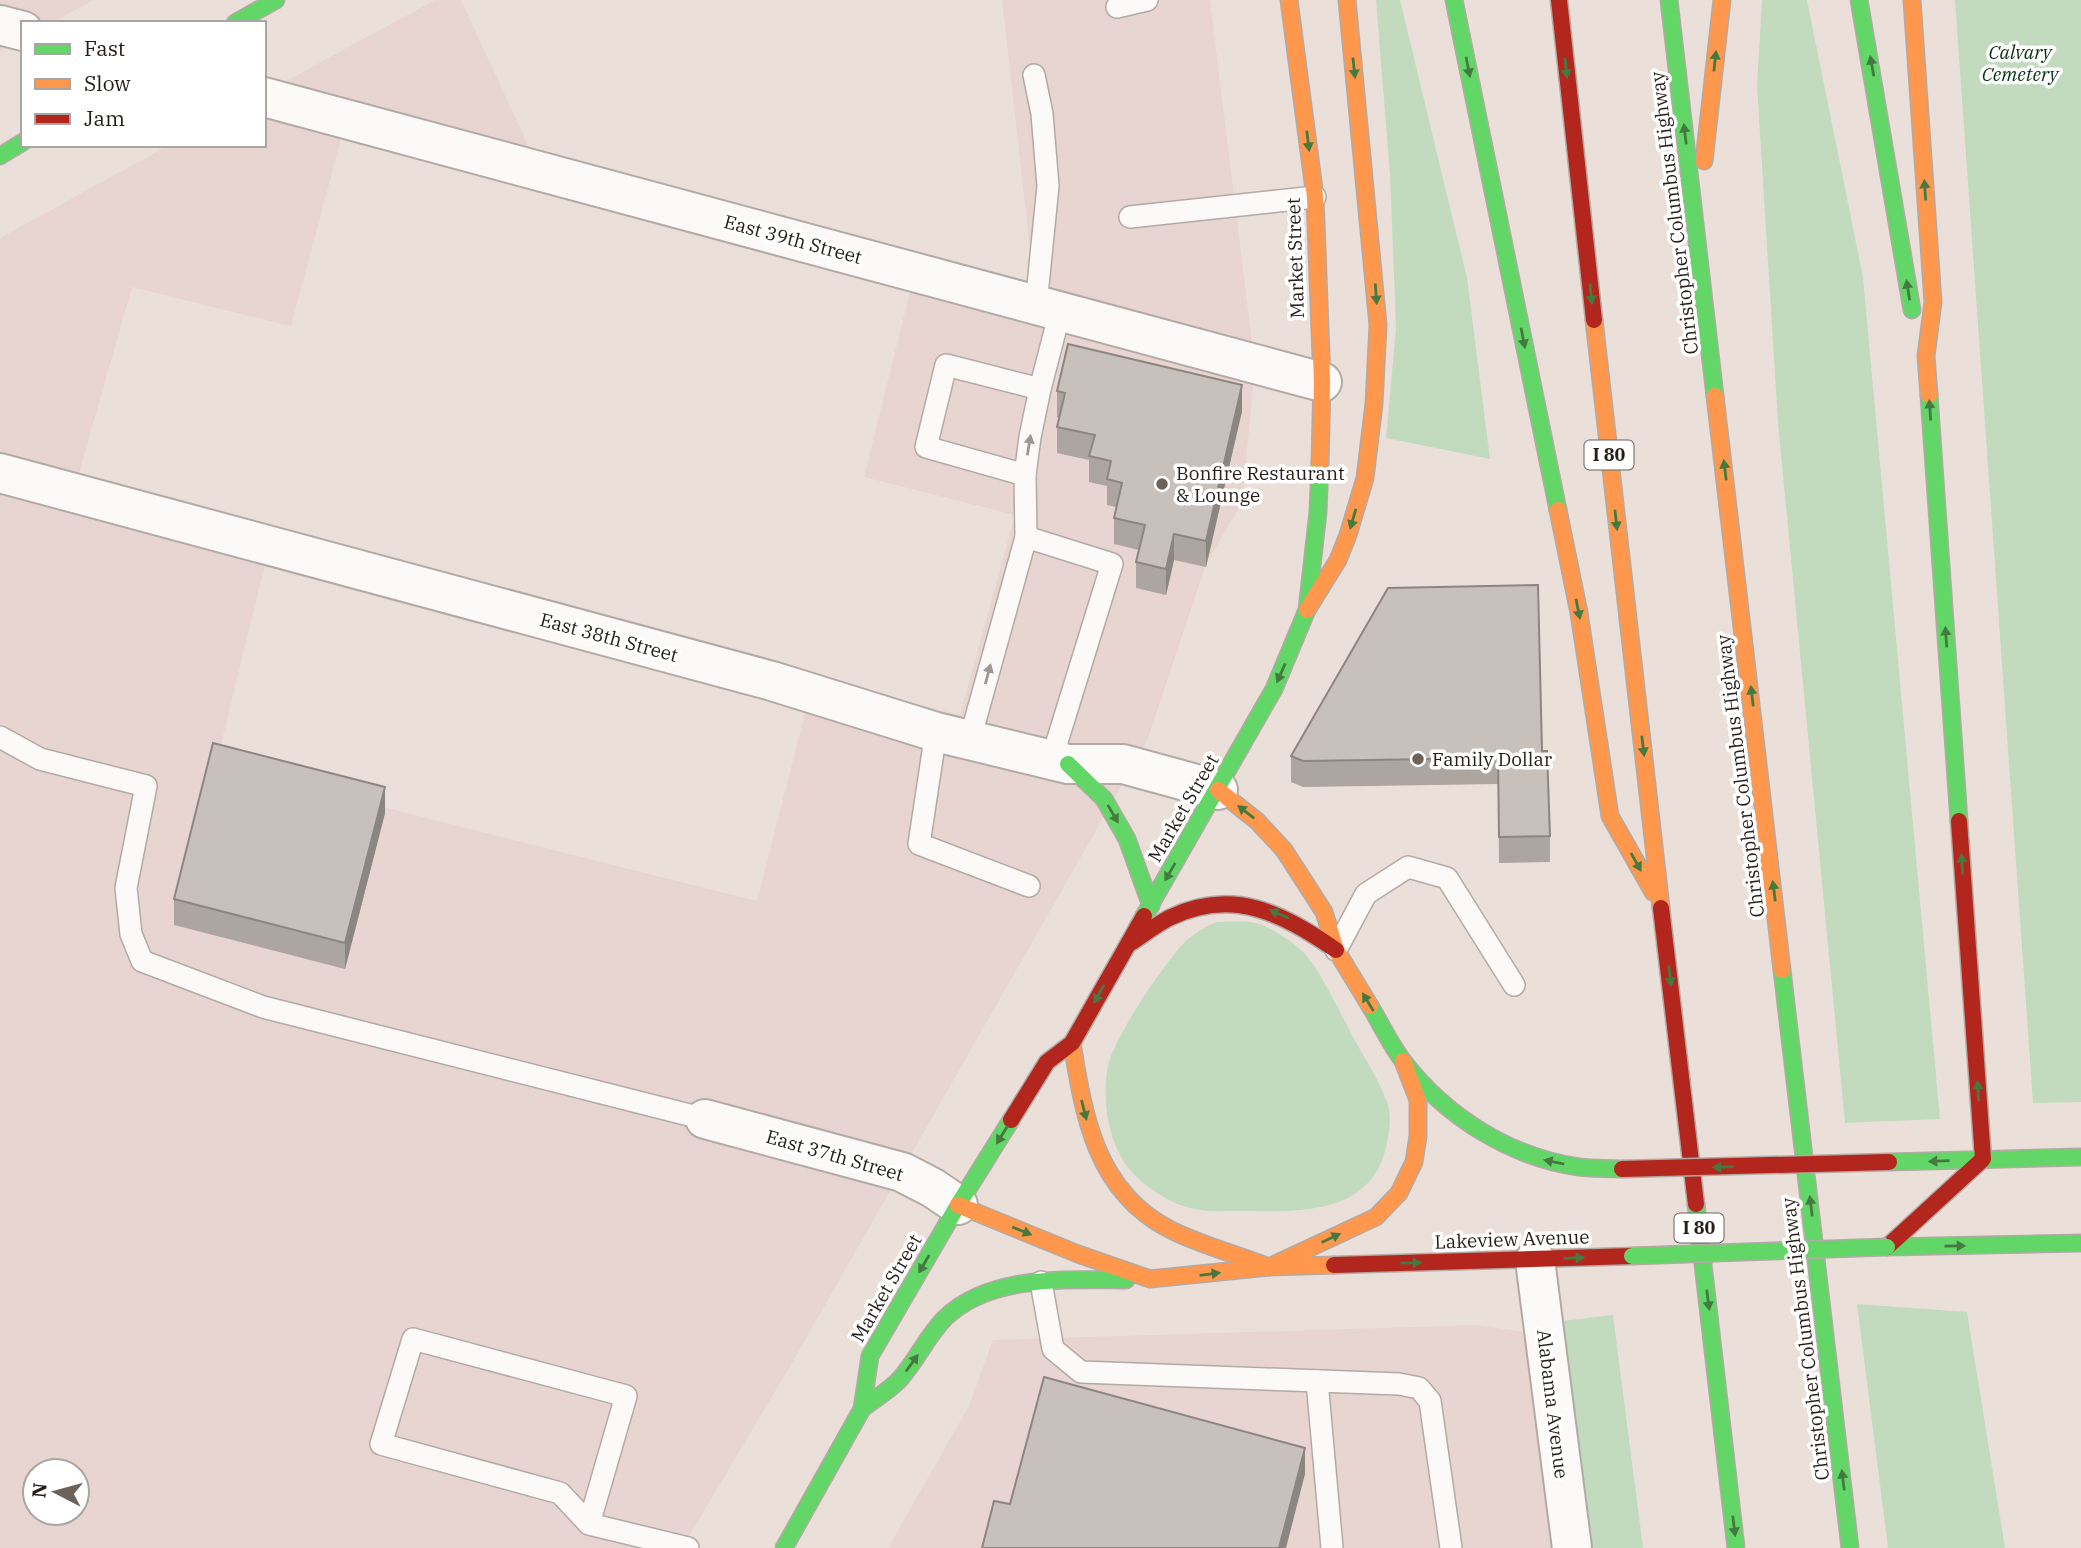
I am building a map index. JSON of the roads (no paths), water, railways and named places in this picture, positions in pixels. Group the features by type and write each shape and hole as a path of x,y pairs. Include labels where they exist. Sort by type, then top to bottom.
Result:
{"main road":[{"path":"239,21 276,0"},
{"name":"Market Street","path":"784,1548 862,1409 870,1356 958,1205 1047,1062 1072,1043 1273,689 1307,610 1318,512 1322,382 1315,197 1289,0"},
{"path":"1307,610 1338,560 1348,535 1365,478 1374,404 1378,325 1347,0"},
{"path":"1454,0 1579,613 1610,816 1662,909"},
{"name":"I 80","path":"1559,0 1622,570 1737,1548"},
{"name":"Christopher Columbus Highway","path":"1669,0 1850,1548"},
{"path":"1697,226 1722,0"},
{"path":"1859,0 1910,305 1926,356"},
{"path":"1912,0 1933,302 1926,356 1983,1159"},
{"path":"0,156 21,143"},
{"path":"1060,761 1104,799 1127,839 1151,906"},
{"path":"1072,1043 1083,1110 1097,1154 1117,1186 1138,1209 1167,1228 1269,1267 1376,1217 1399,1194 1413,1162 1418,1136 1418,1100 1403,1060 1336,950 1324,912 1284,850 1257,821 1218,790"},
{"path":"1127,945 1172,916 1206,905 1235,904 1262,906 1290,918 1336,950"},
{"path":"1403,1060 1436,1095 1469,1124 1507,1146 1555,1162 1580,1167 1622,1170 2081,1157"},
{"path":"1887,1247 1983,1159"},
{"name":"Lakeview Avenue","path":"958,1205 1078,1254 1150,1279 1269,1267 2081,1243"},
{"path":"862,1409 900,1379 952,1312 987,1294 1041,1282 1150,1279"}],"street":[{"path":"0,25 21,30"},
{"name":"East 39th Street","path":"266,98 1322,382"},
{"name":"East 38th Street","path":"0,473 772,681 953,736 1060,761 1123,764 1218,790"},
{"name":"East 37th Street","path":"705,1119 902,1172 958,1205"},
{"name":"Alabama Avenue","path":"1535,1260 1572,1548"}],"lane":[{"path":"1117,7 1147,0"},
{"path":"1029,886 919,844 953,736 1026,537 1025,475 1041,389 1048,308 1048,186 1042,114 1034,75"},
{"path":"1130,217 1315,197"},
{"path":"1025,475 926,447 946,365 1041,389"},
{"path":"1026,537 1112,564 1060,761"},
{"path":"0,737 40,759 146,786 126,888 131,934 142,961 263,1007 705,1119"},
{"path":"1336,950 1366,894 1408,867 1447,878 1514,985"},
{"path":"1041,1282 1053,1349 1081,1372 1399,1384 1419,1388 1430,1401 1451,1548"},
{"path":"589,1524 626,1396 413,1339 381,1444 560,1493 589,1524 688,1548"},
{"path":"1317,1381 1332,1548"}],"place":[{"name":"Bonfire Restaurant & Lounge","path":"1162,484"},
{"name":"Family Dollar","path":"1418,759"}],"park label":[{"name":"Calvary Cemetery","path":"2020,63"}]}
